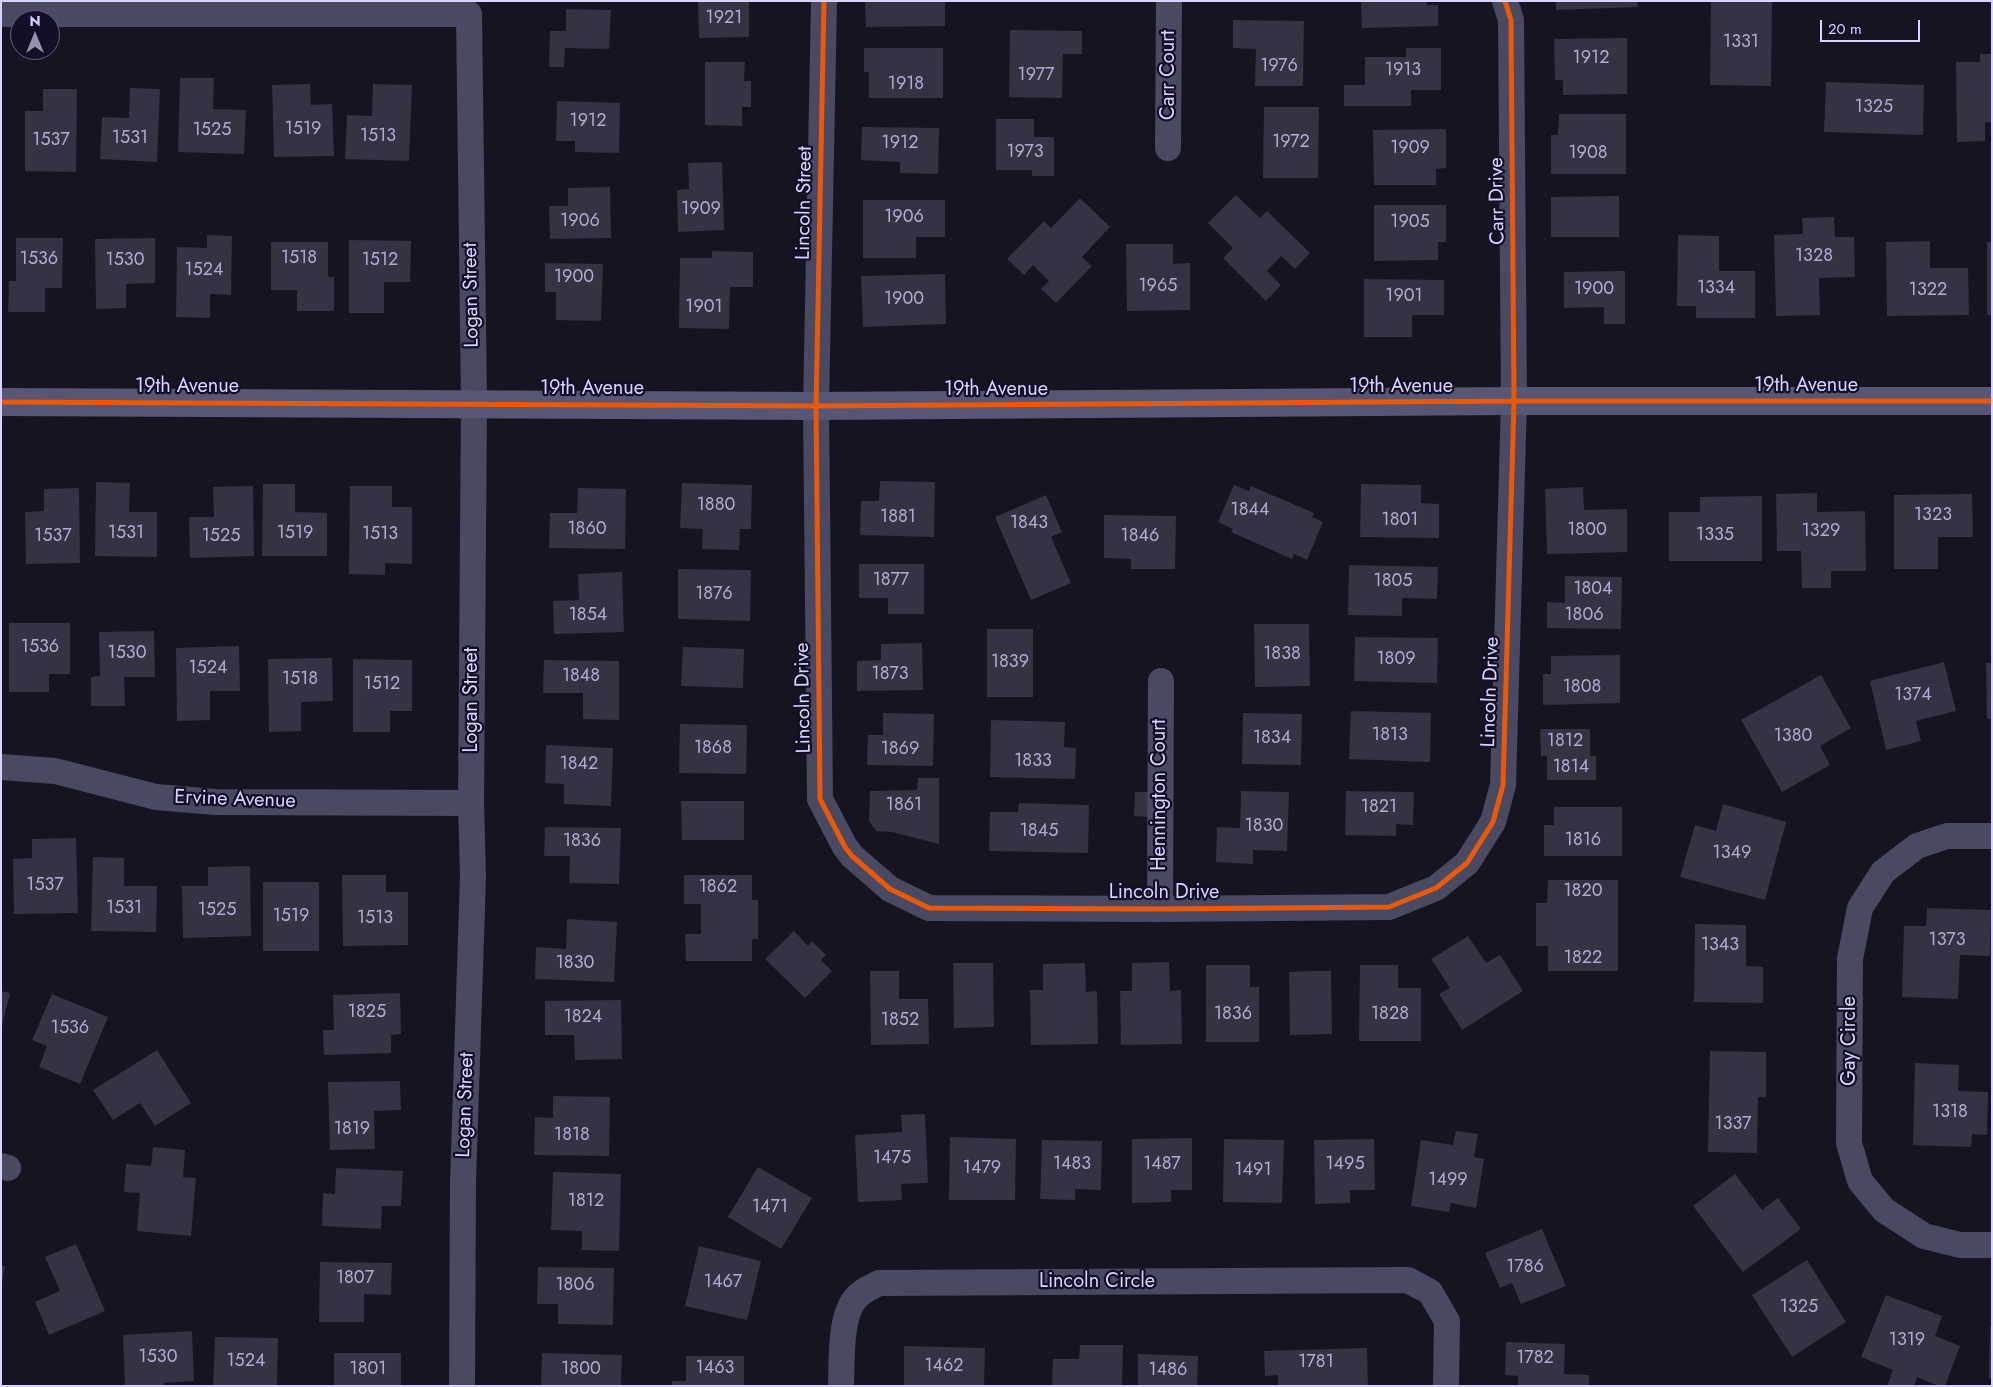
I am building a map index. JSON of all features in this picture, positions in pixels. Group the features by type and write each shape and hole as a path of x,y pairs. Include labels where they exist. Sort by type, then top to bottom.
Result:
{"street":[{"name":"Lincoln Street","path":"816,406 824,1"},
{"name":"Carr Court","path":"1168,148 1169,1"},
{"name":"Carr Drive","path":"1505,1 1511,20 1514,401"},
{"name":"Logan Street","path":"1,14 469,14 474,404 471,803 473,876 463,1182 462,1386"},
{"name":"19th Avenue","path":"1,402 816,406 1514,401 1992,401"},
{"name":"Lincoln Drive","path":"816,406 820,800 845,848 890,890 929,908 1160,909 1389,907 1436,888 1466,863 1493,822 1503,785 1514,401"},
{"name":"Hennington Court","path":"1160,909 1161,681"},
{"name":"Ervine Avenue","path":"1,767 55,771 156,797 215,802 471,803"},
{"name":"Gay Circle","path":"1992,836 1947,836 1917,846 1883,872 1860,908 1850,958 1849,1143 1860,1180 1884,1210 1924,1236 1960,1245 1992,1245"},
{"name":"Lincoln Circle","path":"842,1386 844,1326 852,1303 858,1295 879,1283 1408,1280 1430,1292 1448,1321 1446,1386"}],"building":[{"path":"698,1 749,1 749,37 699,38"},
{"path":"865,1 945,1 945,26 866,27"},
{"path":"1361,1 1427,1 1427,5 1438,5 1438,26 1362,28"},
{"path":"1556,1 1637,1 1638,7 1556,10"},
{"path":"1711,1 1772,1 1771,86 1710,85"},
{"path":"566,9 611,10 609,49 565,48 564,67 549,67 550,31 566,31"},
{"path":"1233,20 1304,21 1303,86 1255,86 1256,49 1233,48"},
{"path":"1010,30 1082,31 1082,54 1063,54 1062,98 1009,97"},
{"path":"1627,38 1627,94 1563,95 1563,80 1555,80 1554,39"},
{"path":"864,48 943,48 943,98 869,98 869,72 864,72"},
{"path":"1406,48 1441,48 1441,90 1411,90 1411,106 1344,106 1344,85 1365,85 1365,57 1406,57"},
{"path":"1980,54 1992,54 1992,122 1985,122 1985,141 1957,142 1956,62 1980,62"},
{"path":"705,62 745,62 744,81 751,81 751,107 742,107 742,126 705,125"},
{"path":"180,78 214,78 213,109 246,110 244,154 178,152"},
{"path":"1826,82 1924,85 1923,135 1824,132"},
{"path":"310,84 311,105 332,104 334,156 274,157 272,85"},
{"path":"373,84 412,85 409,161 345,159 347,115 372,116"},
{"path":"130,88 160,89 157,162 100,159 102,117 129,118"},
{"path":"43,89 77,89 76,172 25,171 25,111 43,111"},
{"path":"557,101 620,103 619,153 575,152 575,141 556,141"},
{"path":"1264,107 1319,107 1318,178 1263,178"},
{"path":"1559,114 1626,114 1626,174 1551,174 1551,135 1558,135"},
{"path":"996,119 1034,119 1034,137 1054,137 1054,176 1032,176 1032,170 996,170"},
{"path":"862,127 939,128 938,174 900,173 900,162 861,160"},
{"path":"1446,129 1446,168 1436,169 1436,185 1374,185 1373,130"},
{"path":"722,162 724,230 678,232 677,190 689,189 688,163"},
{"path":"610,187 611,238 550,239 549,206 568,206 568,188"},
{"path":"1236,195 1260,218 1267,211 1310,253 1295,269 1281,256 1267,271 1281,285 1266,301 1223,258 1233,248 1208,223"},
{"path":"1619,196 1619,237 1551,237 1551,197"},
{"path":"1080,198 1110,227 1082,257 1092,266 1056,303 1041,289 1049,281 1033,265 1024,275 1007,259 1044,221 1051,228"},
{"path":"863,200 945,200 945,237 916,237 916,258 863,258"},
{"path":"1374,205 1446,205 1446,242 1438,242 1438,260 1374,261"},
{"path":"1834,217 1835,237 1854,237 1855,277 1819,278 1820,315 1776,316 1774,235 1803,234 1802,218"},
{"path":"207,235 232,236 231,295 210,294 210,318 176,317 177,247 207,248"},
{"path":"1678,235 1719,236 1719,271 1755,271 1755,318 1696,318 1696,306 1677,306"},
{"path":"16,238 63,238 62,288 45,288 45,312 8,312 9,281 16,281"},
{"path":"155,238 155,283 126,284 126,308 96,309 95,239"},
{"path":"349,240 411,241 410,282 384,282 384,313 349,313"},
{"path":"1930,241 1930,268 1968,268 1969,315 1887,316 1886,242"},
{"path":"271,242 328,242 328,277 334,277 334,311 297,311 297,290 271,290"},
{"path":"1987,242 1992,242 1992,315 1987,315"},
{"path":"1126,244 1173,244 1173,264 1190,263 1190,310 1127,311"},
{"path":"712,251 753,252 753,287 730,287 729,329 679,328 680,258 712,258"},
{"path":"545,263 603,264 601,321 556,320 556,292 545,292"},
{"path":"1625,271 1625,324 1604,324 1604,307 1564,308 1564,272"},
{"path":"945,274 946,324 863,327 861,276"},
{"path":"1364,279 1444,280 1444,315 1412,315 1412,337 1364,337"},
{"path":"880,481 935,482 934,537 860,535 861,501 879,501"},
{"path":"96,482 130,483 129,512 157,512 157,557 95,556"},
{"path":"682,483 752,485 751,529 740,529 739,550 702,549 703,529 680,528"},
{"path":"263,484 295,484 295,512 327,513 327,556 262,556"},
{"path":"1361,484 1421,485 1421,503 1439,504 1439,538 1360,537"},
{"path":"1234,485 1249,491 1251,486 1314,513 1312,517 1323,522 1307,560 1294,554 1292,559 1231,532 1233,529 1218,522"},
{"path":"253,486 254,556 190,558 189,517 214,517 213,487"},
{"path":"350,486 392,486 392,507 412,507 412,564 385,563 385,575 349,574"},
{"path":"1583,487 1584,510 1627,509 1627,552 1547,554 1545,489"},
{"path":"79,488 80,563 26,564 25,512 44,511 44,489"},
{"path":"578,488 626,489 625,549 549,548 550,513 577,513"},
{"path":"1817,493 1817,512 1865,511 1866,571 1831,571 1831,588 1802,588 1801,551 1777,551 1776,494"},
{"path":"1972,494 1973,537 1938,537 1938,569 1894,569 1894,495"},
{"path":"1046,495 1062,532 1051,537 1071,583 1031,600 995,517"},
{"path":"1762,496 1762,561 1669,561 1669,512 1700,512 1700,497"},
{"path":"1104,515 1176,516 1175,569 1131,569 1131,559 1104,558"},
{"path":"859,564 924,564 924,614 888,614 888,598 859,598"},
{"path":"1349,565 1438,567 1437,599 1402,598 1402,616 1348,615"},
{"path":"678,569 751,570 750,621 678,619"},
{"path":"622,572 624,632 554,634 553,601 579,600 578,574"},
{"path":"1565,576 1622,577 1621,629 1547,628 1547,602 1565,603"},
{"path":"9,623 70,623 70,674 49,674 49,692 9,692"},
{"path":"1254,624 1309,624 1310,686 1255,687"},
{"path":"987,629 1033,629 1033,697 987,697"},
{"path":"154,631 155,677 124,677 125,706 91,706 91,677 100,676 99,632"},
{"path":"1355,637 1438,638 1437,683 1354,681"},
{"path":"922,643 923,690 857,691 857,661 881,660 881,644"},
{"path":"239,646 240,691 210,691 210,720 177,721 176,648"},
{"path":"683,647 744,649 743,688 681,686"},
{"path":"1620,655 1620,703 1543,705 1543,674 1551,674 1551,656"},
{"path":"332,658 333,701 301,702 301,731 269,732 268,659"},
{"path":"353,659 412,660 412,711 390,711 390,732 353,732"},
{"path":"544,660 619,661 619,720 583,719 583,693 543,693"},
{"path":"1944,662 1956,711 1916,721 1921,741 1886,750 1870,681"},
{"path":"1986,663 1992,663 1992,719 1987,719"},
{"path":"1821,675 1851,728 1820,746 1830,765 1782,792 1741,720"},
{"path":"1351,711 1431,713 1430,762 1349,759"},
{"path":"883,713 934,714 933,766 867,765 868,735 883,735"},
{"path":"1243,713 1302,714 1301,765 1242,764"},
{"path":"991,720 1065,722 1064,747 1076,748 1075,779 990,777"},
{"path":"680,724 747,725 746,774 679,773"},
{"path":"1540,729 1590,729 1590,756 1596,756 1596,780 1547,780 1547,756 1541,756"},
{"path":"546,745 613,748 611,806 564,804 564,784 545,783"},
{"path":"918,778 939,778 939,844 892,832 876,831 869,821 870,791 917,790"},
{"path":"1241,791 1289,792 1287,851 1253,850 1253,864 1216,862 1217,827 1240,828"},
{"path":"1346,791 1414,792 1413,825 1396,824 1396,836 1345,835"},
{"path":"1135,792 1149,792 1148,817 1134,816"},
{"path":"681,801 744,801 744,840 682,840"},
{"path":"1019,803 1089,805 1088,853 989,851 990,812 1018,812"},
{"path":"1723,804 1786,822 1765,900 1680,877 1695,825 1716,831"},
{"path":"1554,807 1622,807 1622,856 1544,856 1544,825 1554,825"},
{"path":"545,827 621,828 619,884 569,883 570,856 544,856"},
{"path":"76,838 78,913 14,914 13,859 32,858 32,839"},
{"path":"93,857 124,858 124,886 157,886 156,932 91,931"},
{"path":"250,866 251,936 183,938 182,886 208,886 208,867"},
{"path":"342,875 386,875 386,892 408,892 408,945 343,946"},
{"path":"684,875 752,875 752,900 758,900 758,939 752,939 752,961 686,961 685,934 701,934 701,904 684,904"},
{"path":"1548,880 1618,880 1618,971 1548,971 1548,946 1536,946 1536,903 1547,903"},
{"path":"263,882 319,882 319,951 263,951"},
{"path":"1927,908 1991,910 1990,956 1960,955 1958,999 1902,997 1904,926 1926,926"},
{"path":"567,919 617,922 614,982 535,979 536,947 566,949"},
{"path":"1695,924 1746,925 1746,966 1763,967 1763,1003 1694,1002"},
{"path":"794,931 808,946 812,941 826,955 821,960 832,971 805,998 765,959"},
{"path":"1468,936 1486,963 1500,955 1523,991 1462,1030 1439,994 1450,988 1431,959"},
{"path":"1169,962 1170,991 1181,990 1182,1044 1121,1045 1120,991 1132,991 1132,963"},
{"path":"953,963 993,963 994,1027 954,1028"},
{"path":"1085,963 1086,992 1097,991 1098,1044 1031,1045 1030,990 1043,990 1043,964"},
{"path":"1206,965 1250,965 1250,987 1259,987 1259,1042 1206,1042"},
{"path":"1360,965 1398,965 1398,988 1421,988 1421,1041 1359,1041"},
{"path":"870,971 899,971 899,999 928,999 929,1044 871,1045"},
{"path":"1331,971 1332,1034 1290,1035 1289,972"},
{"path":"1,991 10,993 2,1026 1,1026"},
{"path":"400,993 401,1034 391,1035 391,1053 324,1055 323,1030 334,1030 333,995"},
{"path":"52,994 108,1017 80,1084 39,1067 47,1046 32,1040"},
{"path":"621,1000 622,1059 575,1060 574,1035 545,1035 545,1001"},
{"path":"157,1050 191,1103 155,1126 140,1103 113,1120 93,1090"},
{"path":"1710,1051 1766,1052 1766,1097 1758,1097 1757,1153 1708,1152"},
{"path":"1915,1063 1959,1065 1958,1091 1988,1092 1987,1135 1972,1134 1971,1147 1913,1145"},
{"path":"400,1081 401,1110 374,1111 375,1149 330,1150 328,1082"},
{"path":"553,1096 610,1097 609,1156 534,1155 535,1117 553,1118"},
{"path":"925,1114 928,1183 901,1184 902,1200 858,1202 855,1135 902,1132 901,1115"},
{"path":"1456,1131 1478,1134 1474,1157 1484,1159 1476,1208 1451,1203 1449,1212 1411,1206 1421,1140 1453,1145"},
{"path":"950,1137 1016,1139 1015,1200 949,1200"},
{"path":"1192,1138 1192,1190 1171,1190 1171,1202 1132,1203 1132,1139"},
{"path":"1224,1139 1284,1140 1282,1203 1223,1202"},
{"path":"1374,1139 1375,1190 1350,1190 1350,1203 1315,1204 1314,1140"},
{"path":"1042,1140 1102,1141 1101,1190 1075,1189 1075,1200 1040,1199"},
{"path":"153,1147 185,1150 183,1177 196,1178 191,1236 137,1231 140,1193 124,1192 126,1164 151,1166"},
{"path":"758,1167 812,1198 781,1249 728,1217"},
{"path":"336,1168 403,1171 401,1206 382,1206 381,1229 322,1226 323,1193 335,1194"},
{"path":"553,1172 621,1174 619,1251 582,1250 582,1231 551,1230"},
{"path":"1735,1174 1762,1210 1778,1198 1801,1229 1743,1272 1693,1206"},
{"path":"1542,1229 1566,1286 1521,1304 1512,1283 1500,1288 1485,1253"},
{"path":"76,1244 105,1311 49,1335 35,1302 60,1291 45,1257"},
{"path":"699,1246 761,1261 747,1320 685,1306"},
{"path":"1807,1260 1846,1322 1792,1357 1752,1295"},
{"path":"320,1262 392,1263 391,1295 364,1294 364,1322 319,1322"},
{"path":"1,1266 5,1266 2,1283 1,1282"},
{"path":"538,1267 614,1268 613,1325 558,1324 558,1304 537,1304"},
{"path":"1886,1295 1942,1316 1935,1336 1960,1346 1945,1386 1939,1386 1917,1377 1914,1386 1887,1386 1893,1370 1861,1357"},
{"path":"1990,1326 1992,1326 1992,1378 1989,1378"},
{"path":"192,1331 194,1381 164,1383 164,1386 125,1386 123,1335"},
{"path":"215,1337 278,1338 277,1386 213,1386"},
{"path":"1506,1342 1565,1344 1564,1374 1589,1375 1589,1386 1518,1386 1518,1376 1505,1375"},
{"path":"1080,1345 1123,1345 1122,1386 1052,1386 1053,1359 1079,1359"},
{"path":"904,1346 985,1348 984,1386 904,1386"},
{"path":"1367,1348 1368,1386 1278,1386 1278,1375 1265,1376 1264,1351"},
{"path":"334,1353 401,1353 401,1386 334,1386"},
{"path":"542,1353 622,1355 621,1386 541,1386"},
{"path":"1138,1354 1198,1356 1197,1386 1138,1386"},
{"path":"686,1356 744,1356 744,1386 672,1386 672,1381 686,1381"}],"cycle path":[{"path":"824,1 816,406 820,799 845,847 852,856 890,889 929,908 1160,909 1389,907 1436,888 1467,863 1493,822 1503,785 1514,401 1511,20 1505,1"},
{"path":"1,402 816,406 1514,401 1992,401"}]}
